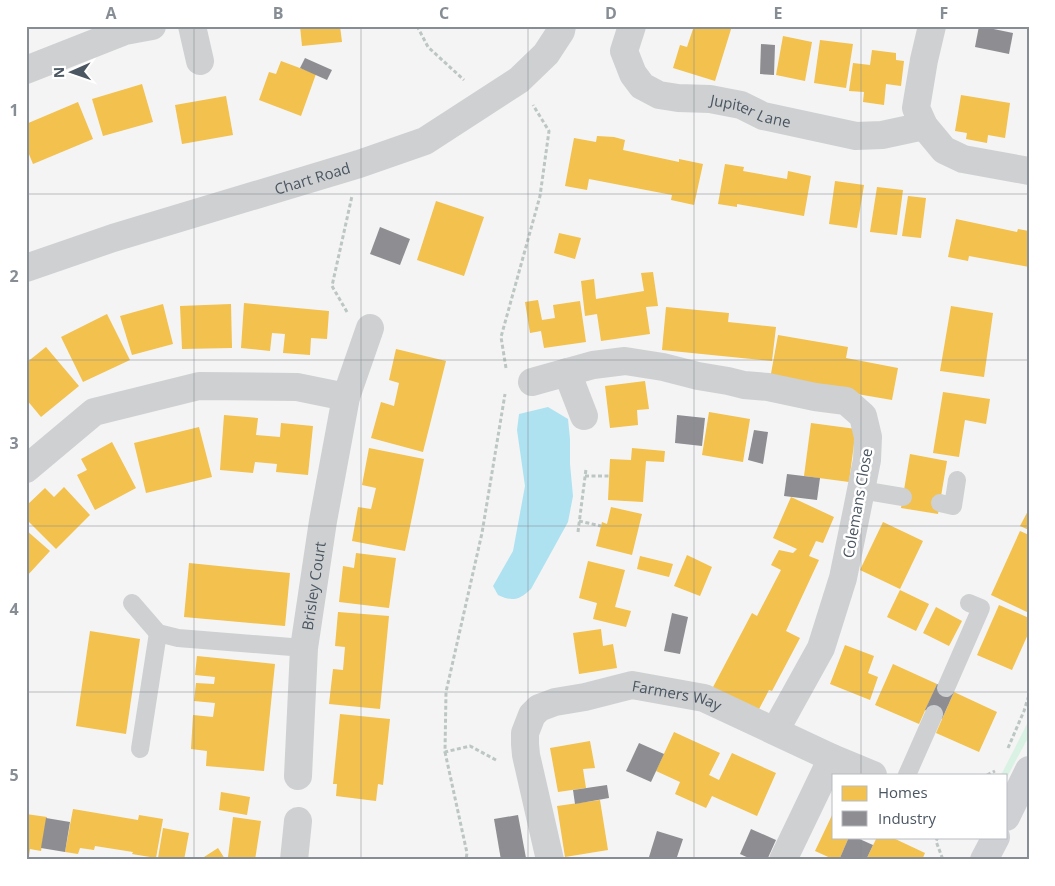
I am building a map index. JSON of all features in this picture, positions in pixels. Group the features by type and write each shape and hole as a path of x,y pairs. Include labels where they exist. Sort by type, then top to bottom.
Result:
{"street":[{"path":"26,70 125,31 152,26"},
{"path":"192,26 200,61"},
{"name":"Chart Road","path":"26,268 114,238 359,164 425,141 519,80 546,54 561,31 562,26"},
{"name":"Jupiter Lane","path":"632,26 624,51 633,74 642,86 659,95 678,98 710,99 741,105 763,116 856,136 882,135 924,126"},
{"path":"932,26 916,108 924,126 944,150 963,158 1029,171"},
{"name":"Brisley Court","path":"298,776 304,648 323,521 346,397 370,328"},
{"name":"Colemans Close","path":"532,382 594,365 625,361 662,367 698,376 728,380 744,385 768,387 814,397 846,401 863,416 868,437 867,460 843,578 821,648 775,731"},
{"path":"567,372 584,416"},
{"path":"26,469 94,412 199,386 296,387 346,397"},
{"name":"Farmers Way","path":"550,860 525,744 525,732 532,715 538,708 555,702 585,697 632,685 704,698 871,774"},
{"path":"782,860 832,758"},
{"path":"1008,813 1029,770"},
{"path":"294,860 298,821"},
{"path":"984,860 995,838"}],"lane":[{"path":"940,503 953,506 958,480"},
{"path":"861,490 903,497"},
{"path":"132,603 158,633 178,638 304,648"},
{"path":"946,688 981,608 969,604"},
{"path":"140,749 158,633"},
{"path":"907,774 934,714"}],"path":[{"path":"417,26 428,47 468,84 482,105"},
{"path":"506,370 501,337 540,196 549,131 519,80"},
{"path":"359,164 332,286 355,326 370,328"},
{"path":"466,860 467,853 445,752 446,692 482,533 506,388"},
{"path":"578,532 586,469"},
{"path":"585,476 609,476"},
{"path":"579,521 601,526"},
{"path":"1004,755 1027,708 1029,695"},
{"path":"445,752 470,746"},
{"path":"989,774 995,771 1000,763"},
{"path":"938,838 936,841 943,860"}],"green space":[{"path":"1028,722 1029,736 1008,775 1002,774"}],"water":[{"path":"548,407 568,419 573,496 568,522 531,589 519,598 508,599 498,595 493,586 513,551 525,486 517,430 519,414"}],"building: Homes":[{"path":"300,26 340,26 342,42 302,46"},
{"path":"694,26 732,26 715,81 673,68 680,45 687,47"},
{"path":"783,36 812,42 805,81 776,75"},
{"path":"820,40 853,44 846,88 814,83"},
{"path":"872,50 896,53 896,60 904,61 901,86 886,84 884,105 863,102 864,92 849,91 853,63 870,65"},
{"path":"281,61 316,74 301,116 259,100 269,72 276,74"},
{"path":"142,84 153,122 103,136 92,99"},
{"path":"961,95 1010,103 1005,138 988,135 987,143 966,139 967,133 955,131"},
{"path":"226,96 233,135 182,144 175,105"},
{"path":"78,102 93,139 33,164 26,147 26,124"},
{"path":"597,136 625,140 623,150 679,162 679,159 703,164 694,205 671,200 672,195 589,179 587,190 565,186 574,138 596,142"},
{"path":"725,164 744,167 743,171 787,179 788,171 811,176 804,216 737,204 737,207 718,204"},
{"path":"835,181 864,185 857,228 829,224"},
{"path":"877,187 903,190 897,235 870,232"},
{"path":"908,196 926,198 921,238 902,236"},
{"path":"436,201 484,217 464,276 417,260"},
{"path":"956,219 1017,232 1018,229 1029,231 1029,267 969,256 968,261 948,257"},
{"path":"559,233 581,238 575,259 554,253"},
{"path":"653,272 658,306 646,307 650,334 601,341 597,314 585,316 581,281 594,279 596,299 644,291 641,273"},
{"path":"538,300 542,320 555,318 553,305 580,301 586,342 544,348 541,331 530,333 525,302"},
{"path":"244,303 329,311 327,339 311,338 310,355 283,353 285,334 272,333 270,351 241,348"},
{"path":"163,304 173,344 132,355 120,316"},
{"path":"231,304 232,348 182,349 180,306"},
{"path":"951,306 993,313 984,377 940,371"},
{"path":"666,307 729,313 728,322 776,327 772,361 662,350"},
{"path":"107,314 130,360 83,382 61,337"},
{"path":"778,335 848,347 846,358 898,368 892,400 770,379"},
{"path":"46,347 79,386 41,417 26,399 26,363"},
{"path":"396,349 446,361 423,452 371,438 381,402 394,406 399,383 389,380"},
{"path":"645,381 649,409 637,410 638,425 610,428 605,386"},
{"path":"943,392 990,399 986,424 965,420 959,457 933,453"},
{"path":"709,412 750,419 743,462 702,455"},
{"path":"224,415 258,418 256,435 280,437 281,423 313,426 308,475 276,472 277,464 255,462 253,473 220,470"},
{"path":"811,423 856,429 849,482 804,476"},
{"path":"199,427 212,477 146,493 134,443"},
{"path":"112,442 136,488 95,510 77,475 87,470 81,459"},
{"path":"369,448 424,459 405,551 352,541 358,507 371,509 376,488 362,485"},
{"path":"632,448 665,451 664,462 646,461 643,502 608,500 610,459 631,460"},
{"path":"910,454 947,461 938,514 901,508"},
{"path":"64,487 90,515 56,549 26,519 26,506 45,488 54,497"},
{"path":"791,497 834,517 823,543 816,541 809,556 819,560 786,631 800,638 772,691 769,690 757,713 712,689 752,613 757,616 781,570 771,565 779,550 793,553 797,549 773,538"},
{"path":"611,507 642,514 632,555 596,546 602,522 607,524"},
{"path":"1029,509 1029,530 1020,526"},
{"path":"883,522 923,541 900,589 860,570"},
{"path":"26,530 50,551 26,577"},
{"path":"1020,531 1029,535 1029,613 991,595"},
{"path":"356,553 396,558 389,608 339,602 343,566 354,568"},
{"path":"687,555 712,567 700,596 674,586"},
{"path":"640,556 673,564 669,577 637,569"},
{"path":"588,561 625,570 615,607 631,611 626,627 593,619 597,603 579,598"},
{"path":"189,563 290,573 285,626 184,617"},
{"path":"900,590 929,604 916,631 887,617"},
{"path":"999,605 1029,618 1029,632 1012,670 977,655"},
{"path":"936,607 962,621 949,646 923,633"},
{"path":"338,612 389,616 380,709 329,704 333,669 343,670 345,647 335,646"},
{"path":"601,629 603,646 613,644 617,668 579,674 573,633"},
{"path":"90,631 140,639 126,734 76,726"},
{"path":"845,645 874,656 868,673 878,677 870,700 830,684"},
{"path":"197,656 275,664 264,771 206,766 207,751 191,749 193,715 213,717 215,703 194,701 196,683 214,684 215,677 195,675"},
{"path":"893,664 937,684 919,724 875,705"},
{"path":"954,692 997,712 979,752 936,733"},
{"path":"340,714 390,719 383,785 378,784 376,801 336,796 337,784 333,784"},
{"path":"674,732 720,753 709,775 719,780 732,753 776,773 757,816 712,796 706,808 675,794 680,782 656,771"},
{"path":"590,741 595,768 583,769 586,788 558,792 550,748"},
{"path":"221,792 250,797 247,815 219,810"},
{"path":"600,800 608,850 565,857 557,806"},
{"path":"73,809 138,820 139,815 163,819 156,858 95,846 94,850 80,848 78,854 65,852"},
{"path":"26,814 47,817 41,851 30,849 29,856 26,856"},
{"path":"832,815 832,838 849,838 839,860 815,851"},
{"path":"233,817 261,821 255,860 205,860 204,857 218,848 225,859 228,857"},
{"path":"163,828 189,833 184,860 158,858"},
{"path":"877,838 893,838 925,853 922,860 866,860"}],"building: Industry":[{"path":"979,26 1013,33 1009,54 975,47"},
{"path":"761,44 775,45 774,75 760,74"},
{"path":"305,58 332,70 327,80 300,68"},
{"path":"380,227 410,239 400,265 370,254"},
{"path":"677,415 705,418 702,446 675,443"},
{"path":"754,430 768,432 763,464 748,460"},
{"path":"787,474 820,478 817,500 784,496"},
{"path":"672,613 688,617 680,654 664,651"},
{"path":"937,684 954,692 942,719 925,710"},
{"path":"639,743 664,754 651,782 626,771"},
{"path":"607,785 609,798 575,804 573,790"},
{"path":"518,815 526,858 501,860 494,819"},
{"path":"46,818 70,822 65,852 41,848"},
{"path":"751,829 776,840 767,860 753,860 740,854"},
{"path":"657,831 683,839 676,860 656,860 649,857"},
{"path":"849,838 857,838 873,845 866,860 839,860"}]}
